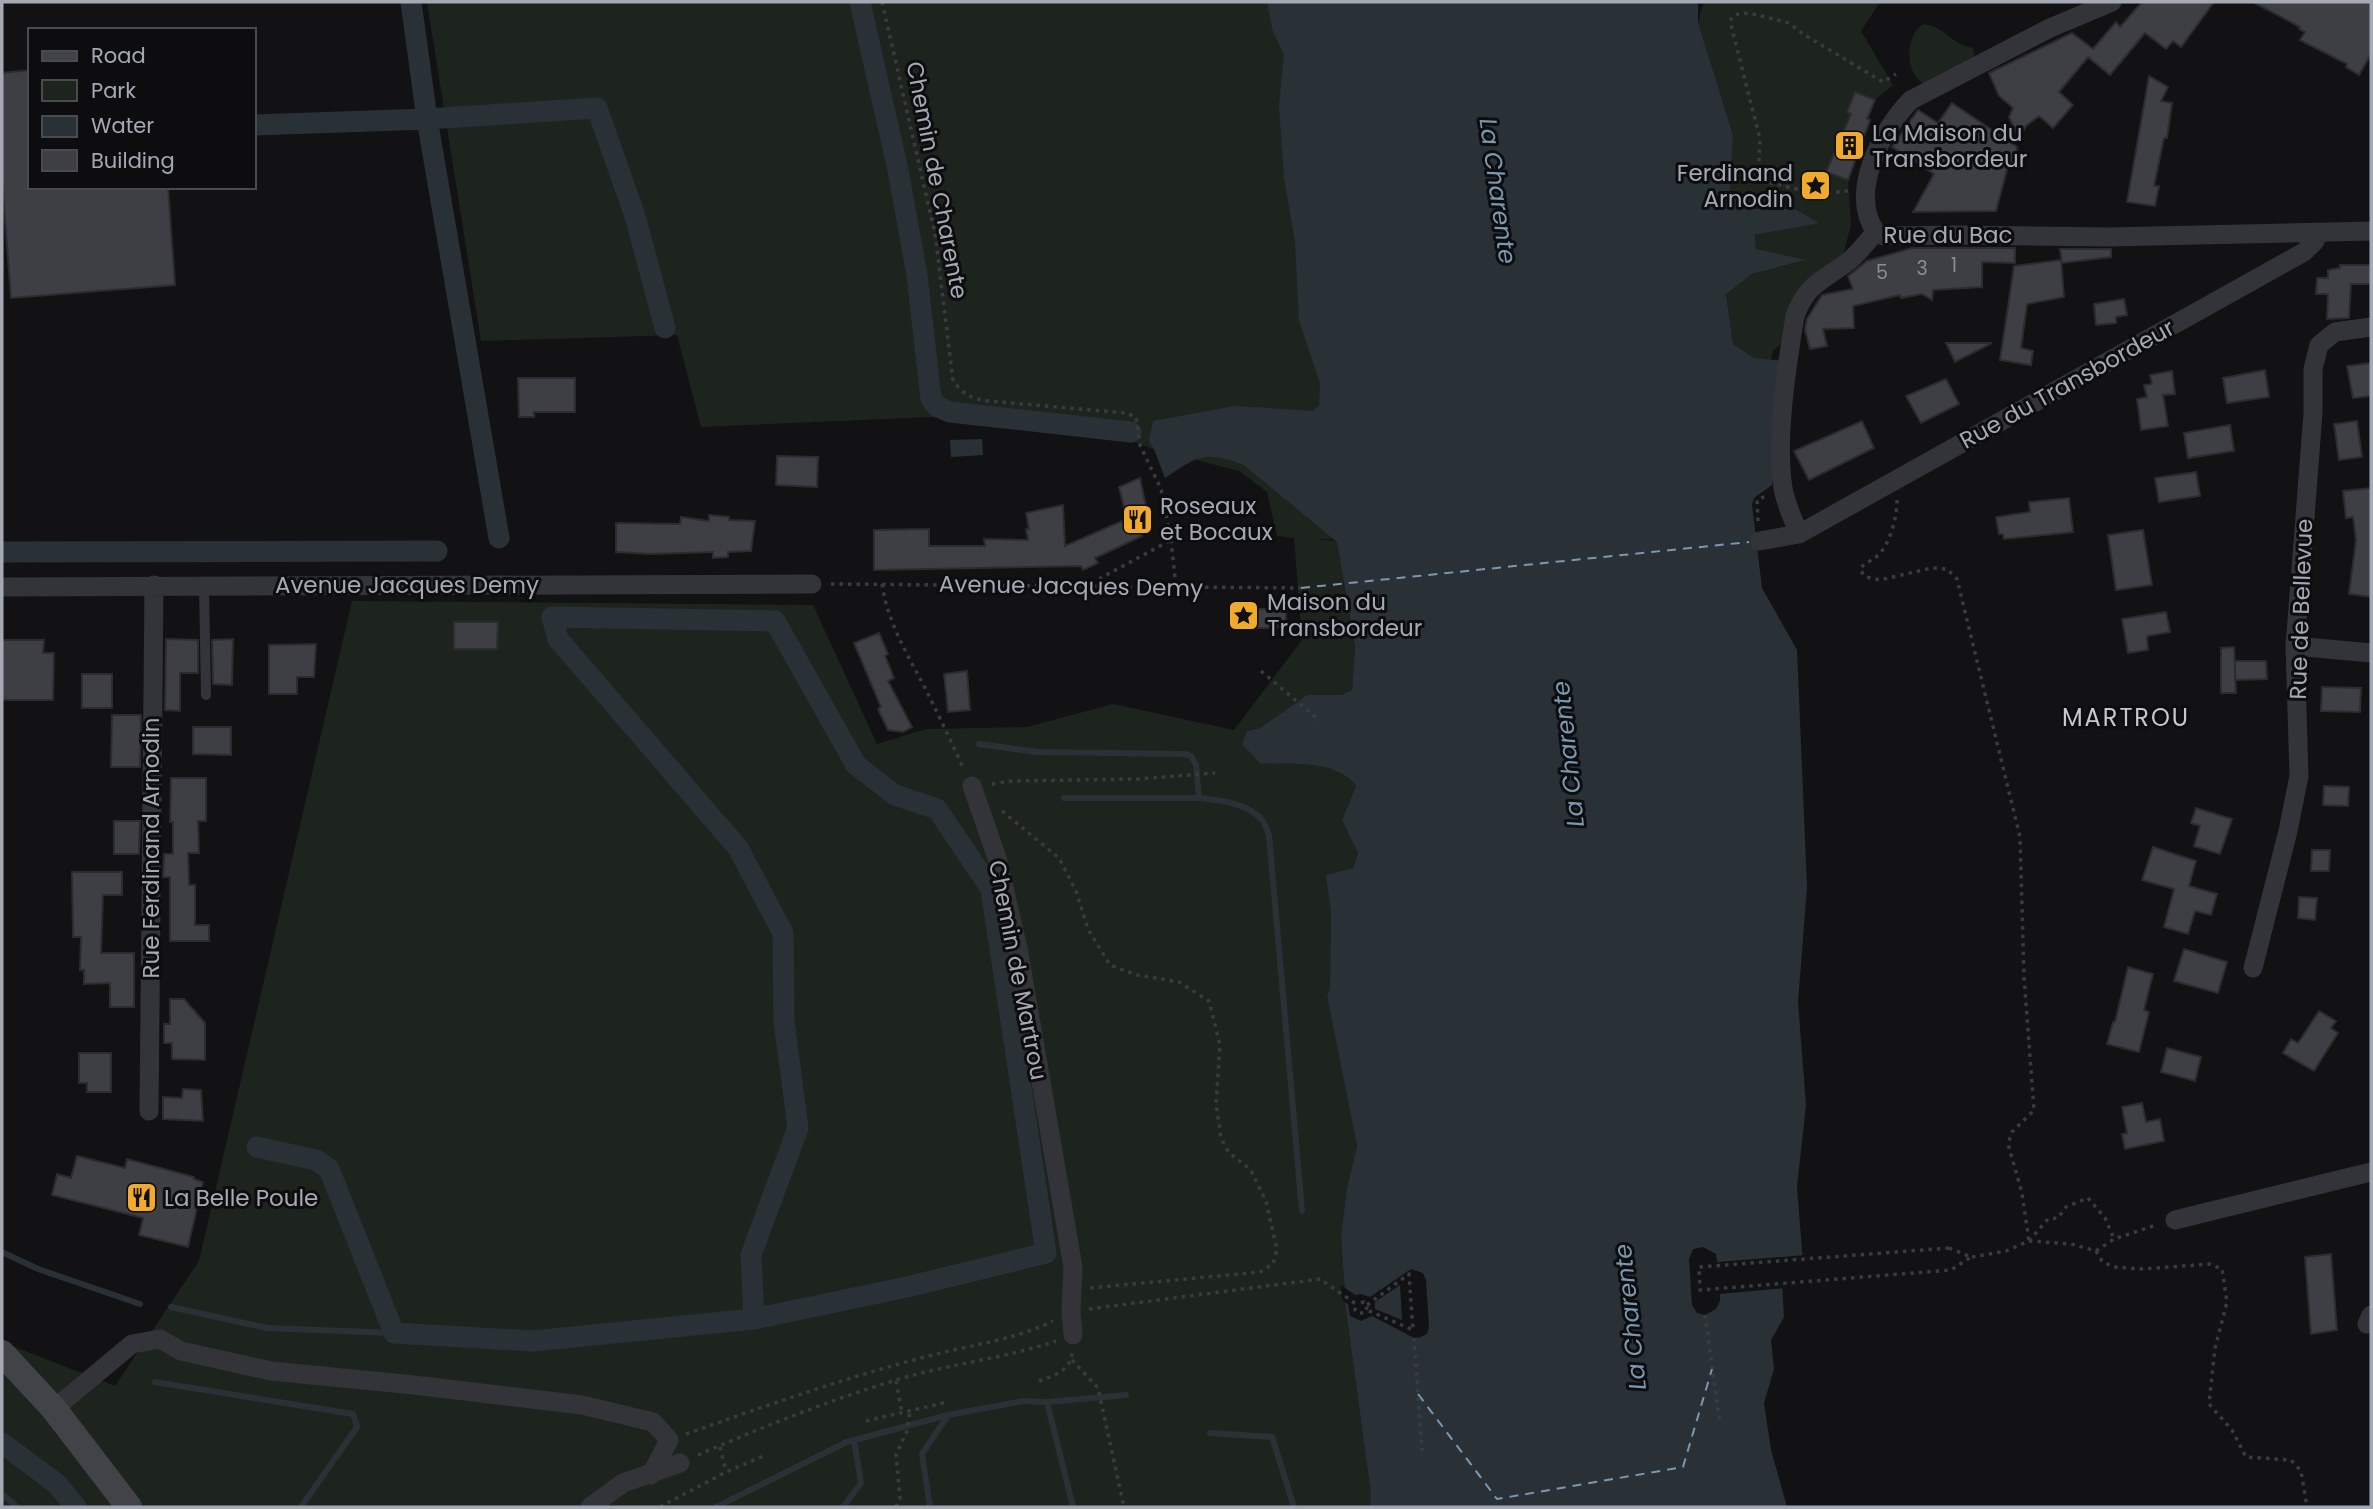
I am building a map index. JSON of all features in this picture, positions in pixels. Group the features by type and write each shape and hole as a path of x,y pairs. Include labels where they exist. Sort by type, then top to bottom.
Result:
{"main road":[{"path":"2,1353 54,1409 129,1507"}],"street":[{"path":"1876,232 1869,222 1866,191 1869,171 1896,114 1911,100 2050,27 2112,2"},
{"path":"2318,234 2371,231"},
{"name":"Rue du Bac","path":"1799,534 1783,489 1782,434 1792,335 1800,302 1828,273 1849,261 1876,232 1884,236 2318,234"},
{"name":"Rue du Transbordeur","path":"1759,541 1799,534 2304,252 2318,234"},
{"name":"Rue de Bellevue","path":"2253,968 2288,831 2299,776 2295,646 2313,413 2313,369 2319,345 2335,332 2371,327"},
{"name":"Avenue Jacques Demy","path":"2,587 812,584"},
{"name":"Rue Ferdinand Arnodin","path":"149,1111 154,585"},
{"path":"2295,646 2371,653"},
{"name":"Chemin de Martrou","path":"972,786 997,858 1018,948 1073,1267 1073,1335"},
{"path":"2175,1220 2371,1172"},
{"path":"54,1409 132,1344 160,1339 181,1350 271,1371 582,1405 653,1422 669,1440 651,1475"},
{"path":"590,1507 622,1483 680,1463"}],"lane":[{"path":"204,585 206,695"}],"path":[{"name":"Chemin de Charente","path":"883,2 935,234 953,380 960,390 970,397 1126,413 1136,417 1140,445 1161,489 1171,540 1176,587"},
{"path":"1866,191 1818,194 1758,180 1760,139 1730,21 1734,15 1749,13 1789,23 1802,34 1883,82 1896,74"},
{"path":"1892,482 1898,503 1888,540 1877,556 1863,564 1860,570 1866,577 1880,580 1932,568 1947,569 1957,579 2020,837 2024,977 2034,1110 2012,1132 2008,1144 2022,1193 2029,1241"},
{"path":"1759,541 1757,500 1783,489"},
{"path":"1083,588 1171,540"},
{"name":"Avenue Jacques Demy","path":"812,584 1301,589"},
{"path":"883,584 886,606 897,636 972,786 1013,781 1075,781 1215,773"},
{"path":"1261,671 1320,721"},
{"path":"1001,810 1059,858 1076,891 1088,929 1110,965 1137,975 1179,982 1209,1001 1220,1045 1216,1103 1220,1138 1229,1153 1250,1168 1266,1201 1276,1250 1273,1264 1260,1272 1072,1289"},
{"path":"1971,1257 1949,1248 1699,1267 1700,1290 1951,1270 1971,1257 2006,1251 2029,1241 2048,1219 2058,1218 2066,1207 2088,1198 2105,1218 2113,1239"},
{"path":"2096,1251 2113,1239 2175,1220"},
{"path":"2029,1241 2071,1244 2096,1251 2102,1261 2113,1267 2143,1269 2210,1264 2222,1269 2227,1302 2215,1348 2209,1404 2232,1430 2246,1457 2291,1460 2301,1471 2307,1507"},
{"path":"1356,1304 1355,1310 1362,1314 1367,1307 1409,1274 1413,1330 1367,1307 1360,1301 1356,1304"},
{"path":"669,1440 854,1377 926,1356 1014,1337 1071,1312 1320,1279 1356,1304"},
{"path":"1705,1315 1720,1424"},
{"path":"680,1463 786,1418 896,1381 1035,1348 1073,1335 1072,1360 1058,1375 1039,1381"},
{"path":"1414,1338 1422,1451"},
{"path":"1072,1360 1098,1388 1124,1507"},
{"path":"896,1381 902,1413"},
{"path":"866,1421 947,1402"},
{"path":"896,1507 900,1498 896,1455 907,1431 909,1411"},
{"path":"720,1446 726,1472"},
{"path":"660,1507 726,1472 766,1455"}],"green space":[{"path":"427,2 1287,2 1324,419 1256,456 1336,539 1315,539 1337,541 1355,647 1352,690 1342,695 1307,695 1260,728 1247,731 1261,764 1325,767 1348,777 1356,786 1342,820 1358,853 1353,868 1327,875 1331,912 1330,990 1327,996 1357,1146 1347,1188 1341,1235 1346,1310 1371,1495 1370,1507 2,1507 2,1342 115,1386 199,1261 352,601 813,605 877,744 926,729 1027,727 1113,704 1234,730 1302,640 1294,538 1277,536 1267,492 1239,471 1150,448 1128,439 931,417 701,427 677,335 481,341"},
{"path":"1704,2 1880,2 1861,31 1893,85 1875,100 1848,180 1851,225 1842,259 1778,347 1773,350 1771,360 1753,358 1733,344 1726,293 1752,274 1804,261 1756,249 1755,235 1817,223 1795,209 1749,209 1730,193 1733,135 1698,22"},
{"path":"1923,24 1973,48 1974,56 1970,63 1924,84 1917,79 1909,54 1913,37"}],"water":[{"name":"La Charente","path":"1267,2 1698,2 1698,22 1733,135 1730,193 1749,209 1795,209 1819,223 1755,235 1756,249 1806,260 1752,274 1726,294 1733,344 1754,358 1785,361 1775,392 1772,485 1754,498 1752,504 1762,588 1797,650 1807,887 1798,1002 1806,1105 1797,1187 1803,1263 1781,1267 1784,1317 1771,1340 1774,1369 1764,1403 1771,1450 1787,1507 1370,1507 1371,1495 1346,1310 1341,1235 1347,1188 1357,1146 1327,996 1330,989 1331,912 1326,875 1353,868 1358,853 1342,820 1356,786 1348,777 1325,767 1261,764 1242,744 1247,731 1260,728 1307,695 1342,695 1352,690 1355,647 1337,542 1244,465 1219,458 1202,458 1165,478 1149,441 1153,421 1235,406 1313,411 1319,406 1320,383 1299,320 1295,241 1284,178 1279,106 1284,54 1273,32"},
{"path":"982,439 983,455 951,457 950,440"}],"pier":[{"path":"1703,1247 1716,1254 1717,1262 1806,1255 1806,1263 1804,1266 1784,1270 1786,1288 1720,1294 1716,1309 1705,1315 1697,1313 1692,1305 1689,1259 1693,1249"},
{"path":"1411,1269 1423,1273 1426,1280 1429,1327 1427,1334 1414,1338 1372,1316 1361,1321 1350,1316 1348,1304 1342,1300 1341,1285 1355,1295 1370,1297","holes":["1400,1285 1402,1320 1375,1309 1375,1302"]}],"building":[{"path":"2142,2 2214,2 2181,47 2173,41 2166,49 2145,33 2110,75 2088,57 2059,92 2073,105 2053,128 2039,116 2026,126 2019,139 2009,117 2013,108 1999,96 1989,73 2072,33 2093,49 2116,22 2120,27"},
{"path":"2253,2 2371,2 2371,54 2359,75 2346,67 2347,64 2300,40 2305,32 2299,29 2300,27"},
{"path":"28,70 28,189 168,189 175,285 11,298 2,180 2,73"},
{"path":"2149,76 2168,87 2161,101 2172,103 2167,138 2164,138 2154,186 2159,186 2155,206 2127,202"},
{"name":"La Maison du Transbordeur","path":"1855,92 1875,100 1848,180 1826,172 1851,114 1847,112"},
{"path":"1952,103 2017,147 2015,168 2008,166 1996,211 1913,212 1934,174 1892,147 1918,110 1938,123"},
{"path":"1912,248 2015,248 2015,263 1982,262 1982,287 1933,290 1932,300 1922,294 1901,298 1900,295 1853,306 1854,328 1823,329 1827,346 1810,349 1805,330 1807,319 1822,295 1853,289 1848,276 1867,261"},
{"path":"2060,249 2111,249 2111,257 2062,263"},
{"path":"2061,260 2064,297 2027,304 2021,348 2033,351 2031,365 2000,360 2014,266"},
{"path":"2340,265 2371,265 2371,284 2351,284 2349,318 2327,319 2328,294 2316,294 2317,278 2328,278 2328,270 2340,268"},
{"path":"2124,299 2127,315 2116,317 2116,323 2096,325 2094,304"},
{"path":"1946,343 1992,343 1955,362"},
{"path":"2371,363 2371,396 2353,398 2347,366"},
{"path":"2265,370 2269,397 2227,403 2223,378"},
{"path":"2172,371 2175,394 2163,395 2168,426 2141,430 2137,399 2147,397 2144,385 2152,384 2150,375"},
{"path":"518,378 575,378 575,412 534,412 534,417 519,417"},
{"path":"1946,379 1959,404 1921,423 1906,396"},
{"path":"1862,421 1874,448 1809,480 1794,451"},
{"path":"2357,421 2362,457 2339,460 2334,424"},
{"path":"2230,425 2234,451 2188,458 2184,433"},
{"path":"777,456 818,457 817,487 776,485"},
{"path":"2196,472 2200,496 2159,502 2155,478"},
{"path":"1140,478 1149,521 1134,525 1142,536 1095,558 1098,563 1083,570 1081,566 874,570 874,530 929,529 929,546 985,546 984,539 1028,540 1026,513 1063,505 1065,546 1127,519 1119,487"},
{"path":"2371,488 2371,597 2349,594 2356,540 2353,517 2346,518 2343,491"},
{"path":"2069,498 2073,532 2004,539 2003,534 1999,534 1996,517 2030,512 2029,502"},
{"path":"709,515 729,517 729,520 755,521 751,551 728,552 728,557 713,558 713,552 616,552 616,523 680,524 681,517 709,521"},
{"path":"2143,530 2152,585 2116,590 2108,535"},
{"path":"1248,609 1286,609 1286,628 1248,628"},
{"path":"2166,612 2170,632 2147,636 2148,650 2128,653 2122,619"},
{"path":"454,622 498,622 497,649 454,649"},
{"path":"879,633 894,678 888,681 912,727 903,732 888,730 854,643"},
{"path":"166,639 198,640 198,673 180,673 180,711 165,710"},
{"path":"233,639 232,685 213,684 212,640"},
{"path":"2,640 44,640 43,653 54,653 53,700 2,700"},
{"path":"316,644 314,677 297,677 297,694 269,694 269,645"},
{"path":"2234,647 2236,693 2221,693 2221,648"},
{"path":"2235,661 2266,661 2267,679 2235,680"},
{"path":"967,671 970,710 948,712 944,674"},
{"path":"82,674 112,674 112,708 82,708"},
{"path":"2322,687 2361,688 2360,712 2321,711"},
{"path":"112,715 141,715 140,767 111,767"},
{"path":"193,727 231,727 231,755 193,754"},
{"path":"171,778 206,778 206,821 198,821 199,853 188,853 189,885 195,885 195,925 209,925 209,941 170,941 170,877 163,877 164,854 173,854 173,822 170,822"},
{"path":"2324,786 2349,787 2348,806 2323,805"},
{"path":"2196,808 2232,819 2220,854 2194,846 2200,826 2191,823"},
{"path":"114,821 140,821 139,854 114,854"},
{"path":"2153,847 2196,861 2189,886 2217,894 2211,915 2195,911 2188,934 2164,927 2174,889 2142,880"},
{"path":"2312,850 2330,850 2329,871 2311,871"},
{"path":"72,872 122,872 122,895 103,895 101,953 134,953 134,1007 110,1007 110,983 84,984 84,970 80,970 81,937 73,937"},
{"path":"2299,897 2317,898 2315,920 2298,918"},
{"path":"2184,949 2227,962 2218,993 2174,981"},
{"path":"2128,967 2153,974 2144,1010 2149,1012 2139,1052 2107,1044"},
{"path":"170,999 184,999 205,1023 205,1060 172,1059 172,1043 164,1043 164,1024 170,1024"},
{"path":"2319,1011 2336,1021 2331,1028 2338,1033 2314,1071 2283,1053 2291,1039 2298,1043"},
{"path":"2167,1048 2201,1057 2195,1081 2161,1072"},
{"path":"79,1053 111,1053 111,1092 87,1092 87,1083 79,1083"},
{"path":"183,1089 201,1090 203,1121 163,1119 163,1097 182,1098"},
{"path":"2142,1103 2146,1122 2160,1119 2164,1141 2125,1149 2122,1134 2127,1133 2122,1107"},
{"name":"La Belle Poule","path":"77,1156 125,1168 127,1159 194,1177 203,1182 188,1247 139,1235 143,1218 52,1195 57,1174 71,1178"},
{"path":"2331,1254 2337,1330 2311,1334 2305,1257"}],"waterway":[{"path":"411,2 427,119 499,538"},
{"path":"860,2 898,170 917,275 931,399 938,407 950,412 1131,432"},
{"path":"256,125 427,119 597,108 635,216 665,328"},
{"path":"2,552 437,551"},
{"path":"257,1147 316,1160 329,1169 394,1333 533,1341 754,1319 907,1287 1046,1253 991,889 937,809 895,795 856,765 775,621 552,617 558,639 738,848 783,933 784,1021 798,1128 751,1255 754,1319"},
{"path":"979,744 1037,752 1184,754 1191,756 1196,765 1199,798"},
{"path":"1064,798 1199,798 1224,801 1249,810 1264,823 1269,835 1302,1211"},
{"path":"2,1252 38,1269 140,1304"},
{"path":"171,1307 267,1328 394,1333"},
{"path":"155,1382 353,1414 357,1427 301,1507"},
{"path":"716,1507 847,1442 948,1415 1023,1401 1047,1402 1126,1395"},
{"path":"1047,1402 1073,1507"},
{"path":"930,1507 922,1454 948,1415"},
{"path":"1210,1433 1272,1437 1294,1507"},
{"path":"843,1507 861,1483 854,1440"},
{"path":"2,1443 57,1484 76,1507"},
{"path":"2,1494 17,1507"}],"ferry route":[{"path":"1301,588 1749,542"},
{"path":"1418,1394 1497,1499 1683,1467 1712,1369"}],"place":[{"name":"La Maison du Transbordeur","path":"1849,146"},
{"name":"Ferdinand Arnodin","path":"1816,186"},
{"name":"Roseaux et Bocaux","path":"1137,519"},
{"name":"Maison du Transbordeur","path":"1244,615"},
{"name":"La Belle Poule","path":"141,1198"}],"district":[{"name":"MARTROU","path":"2126,717"}]}
